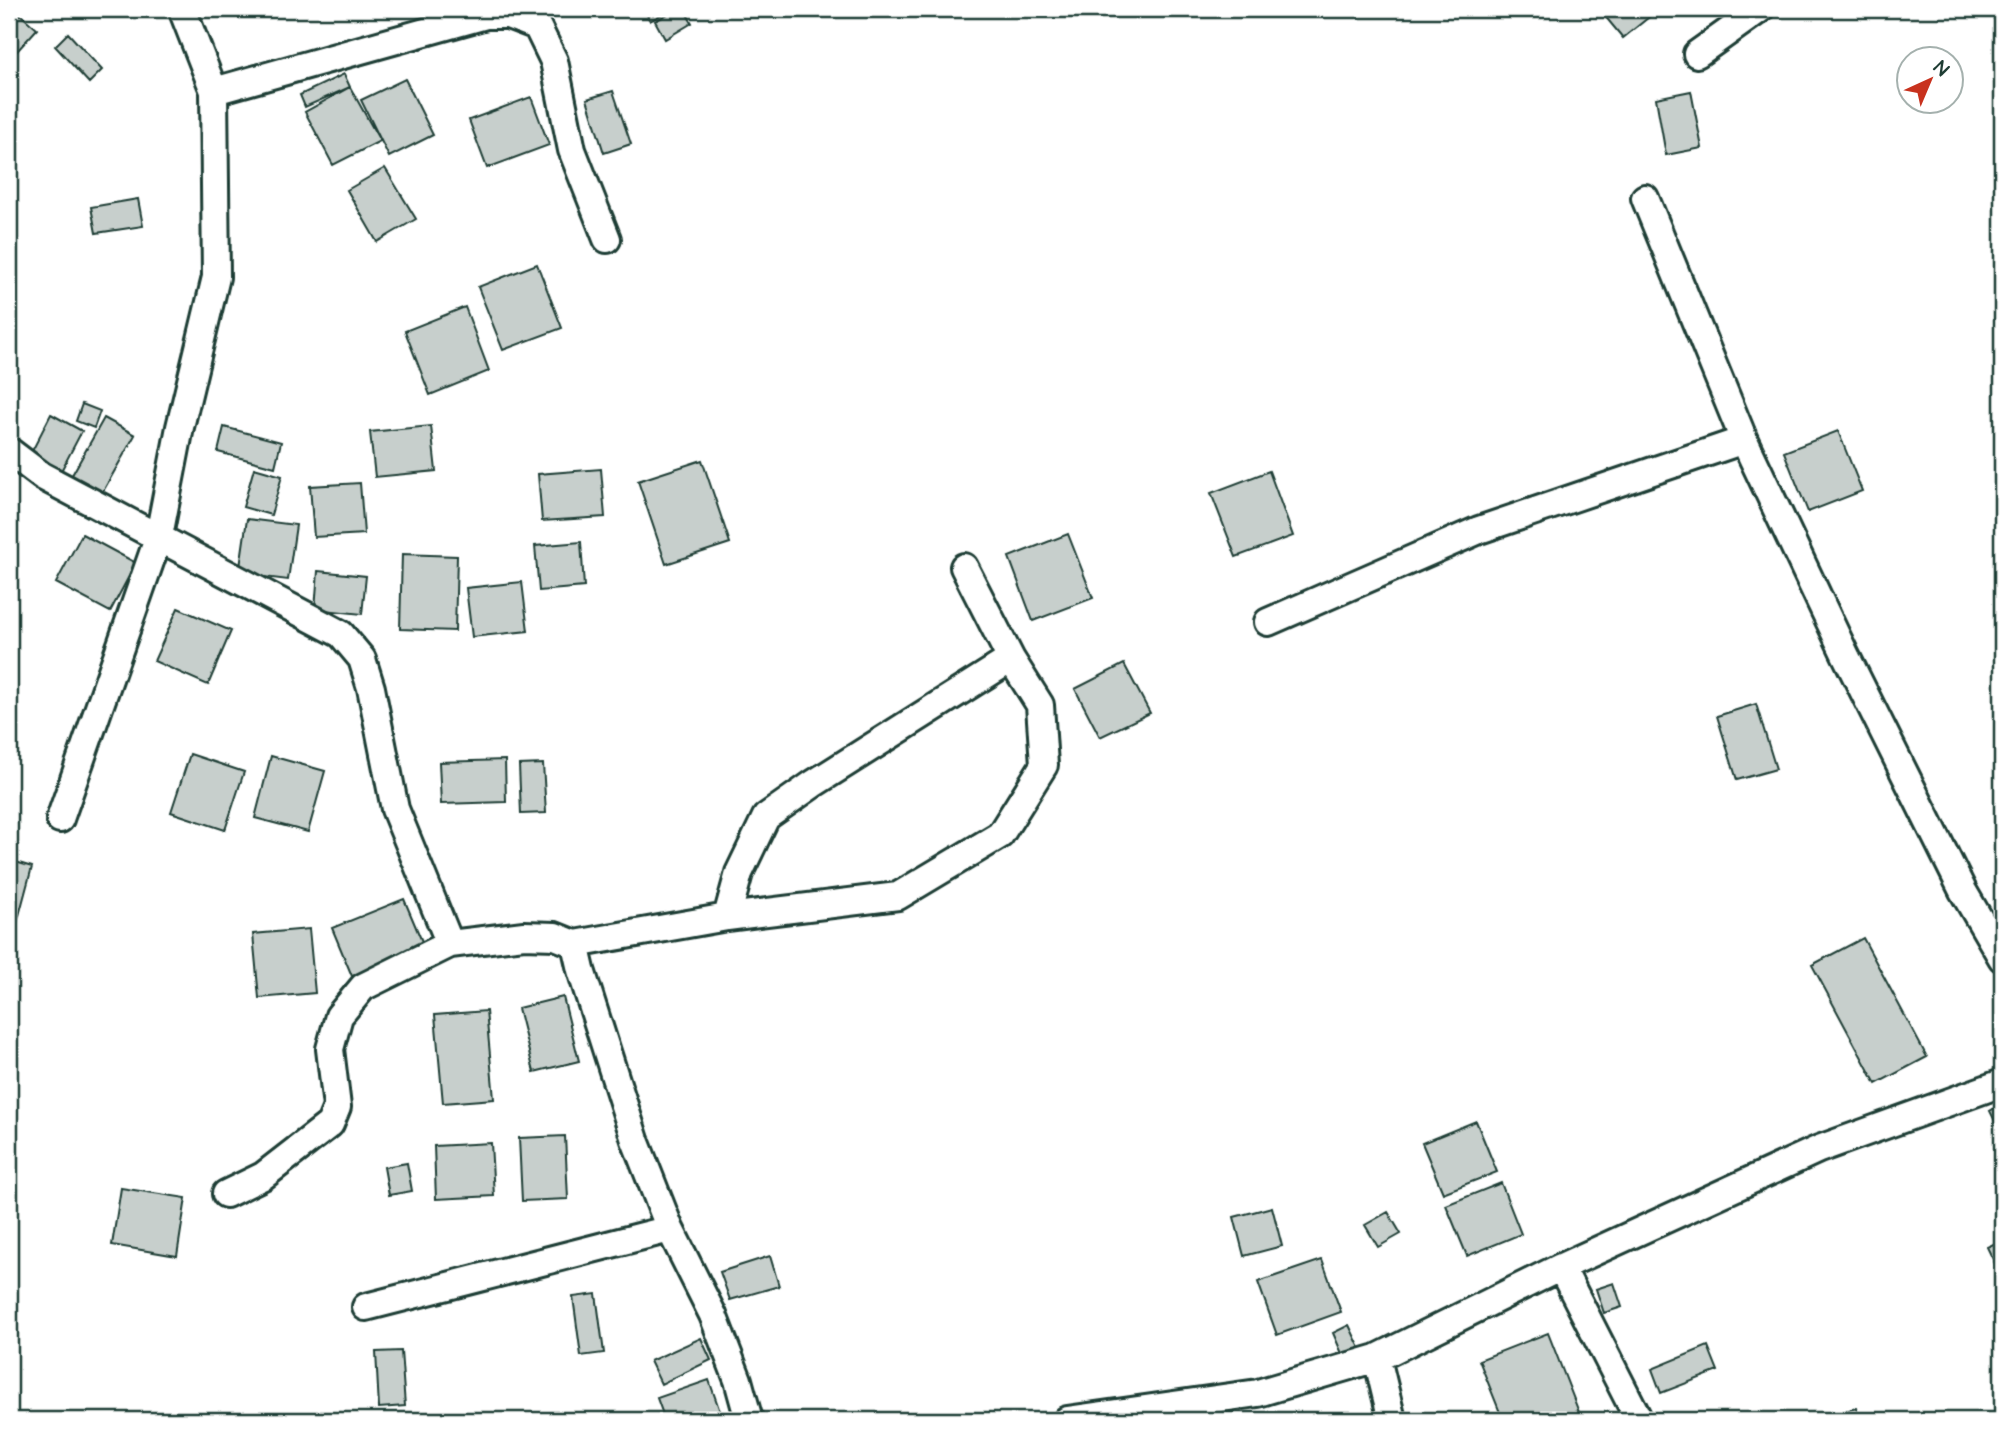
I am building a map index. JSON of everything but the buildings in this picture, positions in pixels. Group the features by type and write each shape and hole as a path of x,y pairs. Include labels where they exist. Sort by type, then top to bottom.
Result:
{"street":[{"path":"60,819 159,536 180,427 216,277 214,91 182,9"},
{"path":"1697,54 1760,9"},
{"path":"214,91 486,15 508,15 537,26 554,61 572,150 607,239"},
{"path":"1645,198 1744,440 1845,654 1963,891 2002,958"},
{"path":"1268,622 1479,530 1744,440"},
{"path":"9,451 42,476 341,634 362,659 395,809 450,943"},
{"path":"226,1194 262,1176 330,1124 337,1107 330,1049 339,1016 363,987 450,943 524,935 555,936 575,944 727,917 898,896 1000,835 1044,765 1040,705 1011,659 964,567"},
{"path":"727,917 739,873 766,817 813,784 1011,659"},
{"path":"575,944 635,1140 670,1229 713,1315 738,1381 749,1420"},
{"path":"1067,1420 1258,1393 1377,1358 1561,1268 1819,1149 2002,1083"},
{"path":"366,1307 670,1229"},
{"path":"1561,1268 1639,1420"},
{"path":"1377,1358 1392,1420"}]}
